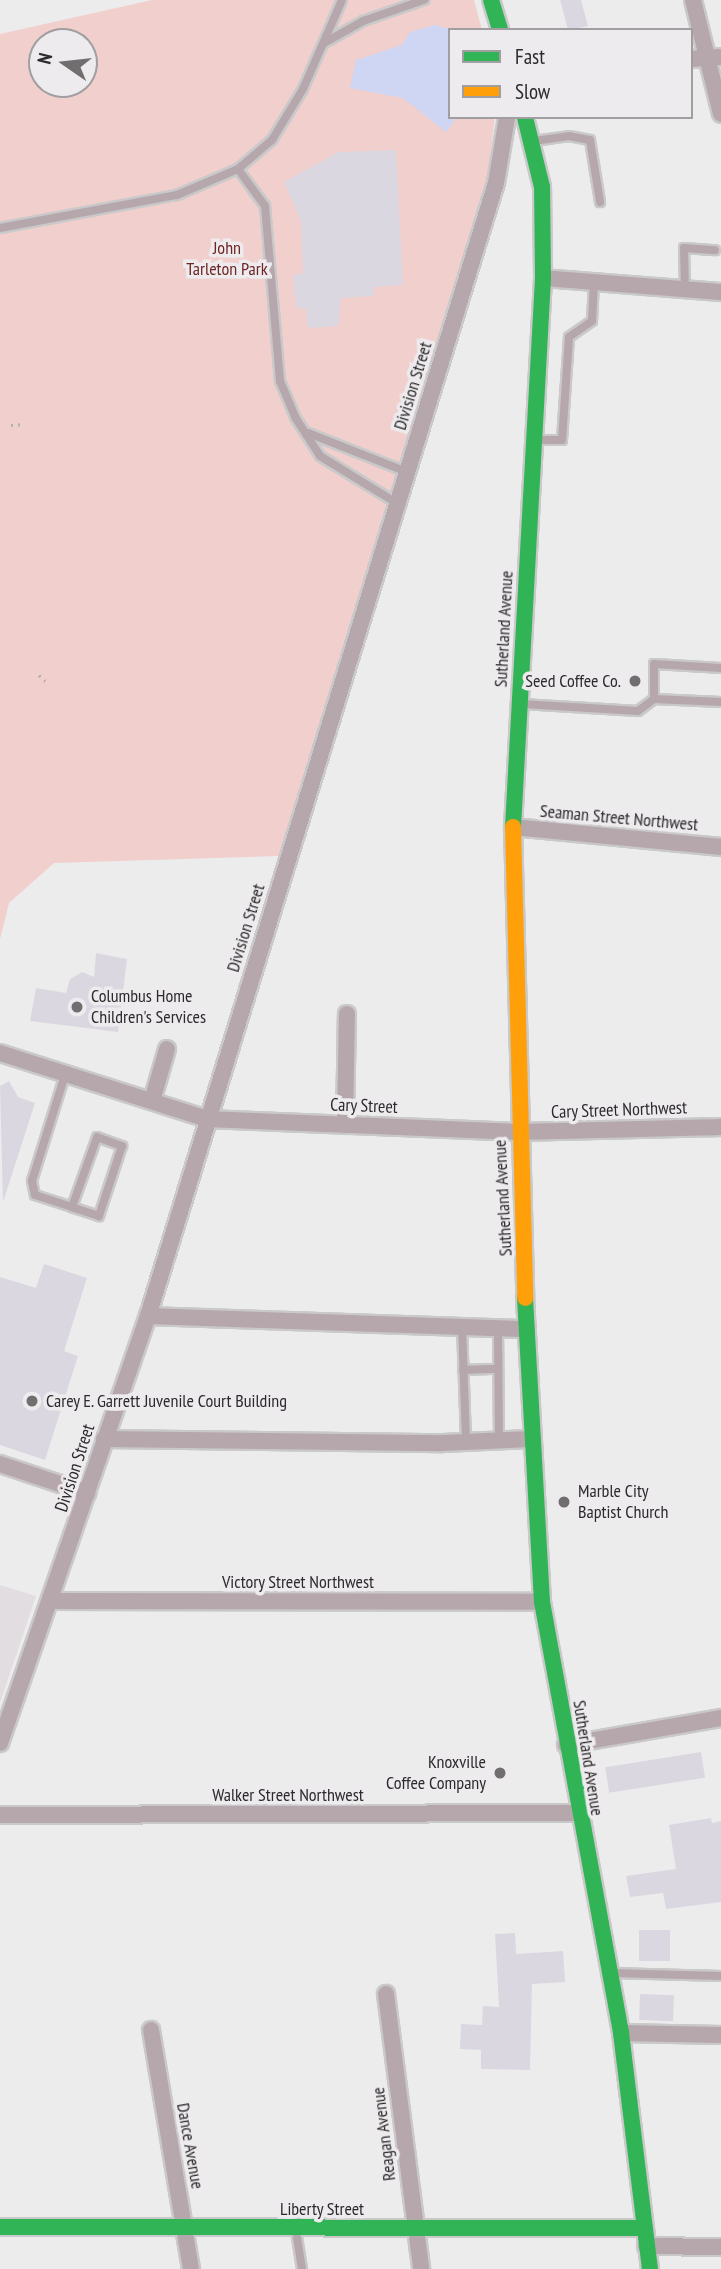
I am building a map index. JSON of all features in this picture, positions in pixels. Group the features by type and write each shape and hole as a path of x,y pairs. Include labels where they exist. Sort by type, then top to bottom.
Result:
{"street":[{"path":"491,0 499,28"},
{"path":"692,0 716,57 721,114"},
{"path":"693,59 716,57"},
{"name":"Division Street","path":"0,1743 6,1712 53,1601 104,1439 148,1316 496,183 507,119"},
{"name":"Sutherland Avenue","path":"526,119 542,187 543,278 513,827 519,1132 530,1439 542,1602 577,1813 621,2033 650,2269"},
{"path":"543,278 721,292"},
{"name":"Seaman Street Northwest","path":"513,827 721,847"},
{"path":"345,1125 347,1014"},
{"path":"152,1101 167,1049"},
{"name":"Cary Street","path":"0,1053 207,1119 519,1132"},
{"name":"Cary Street Northwest","path":"519,1132 721,1127"},
{"path":"148,1316 527,1329"},
{"path":"104,1439 466,1442 530,1439"},
{"path":"0,1464 87,1493"},
{"name":"Victory Street Northwest","path":"53,1601 542,1602"},
{"path":"566,1745 721,1718"},
{"name":"Walker Street Northwest","path":"0,1815 577,1813"},
{"name":"Reagan Avenue","path":"386,1994 421,2269"},
{"name":"Dance Avenue","path":"151,2030 191,2269"},
{"path":"621,2033 721,2035"},
{"name":"Liberty Street","path":"0,2227 644,2228"},
{"path":"646,2246 721,2247"}],"lane":[{"path":"0,228 177,195 238,169 272,140 324,43 342,0"},
{"path":"324,43 363,21 424,0"},
{"path":"531,141 569,136 590,140 600,202"},
{"path":"238,169 265,206 280,381 320,456 398,504"},
{"path":"685,289 684,248 715,250"},
{"path":"534,440 562,440 569,337 592,321 594,282"},
{"path":"309,433 407,471"},
{"path":"654,699 654,664 721,668"},
{"path":"520,704 638,711 654,699 721,702"},
{"path":"65,1075 32,1181 35,1195 99,1216 122,1146 97,1137 72,1207"},
{"path":"462,1325 466,1442"},
{"path":"498,1327 499,1440"},
{"path":"463,1370 498,1369"},
{"path":"608,1973 721,1976"},
{"path":"296,2228 302,2269"}],"path":[{"path":"11,425 25,424"},
{"path":"39,675 48,684"}],"shaded area":[{"path":"0,1585 36,1596 0,1703"}],"green space":[{"name":"John Tarleton Park","path":"152,0 474,0 481,28 448,28 448,119 495,119 487,184 279,856 54,863 9,903 0,939 0,34"}],"water":[{"path":"435,25 448,28 448,119 456,119 446,132 403,98 350,88 356,60 402,45 410,32"}],"building":[{"path":"560,0 581,0 588,26 567,28"},
{"path":"396,150 403,285 373,287 374,296 341,298 338,326 308,328 306,309 297,308 293,275 303,273 301,221 284,182 339,152"},
{"name":"Columbus Home Children's Services","path":"96,953 127,959 118,1032 30,1021 36,988 66,993 70,979 82,972 94,977"},
{"path":"9,1081 18,1097 35,1103 3,1202 0,1086"},
{"name":"Carey E. Garrett Juvenile Court Building","path":"44,1264 87,1278 64,1351 78,1356 45,1460 0,1445 0,1277 36,1288"},
{"path":"701,1752 705,1778 609,1793 605,1767"},
{"path":"711,1818 712,1823 721,1821 721,1902 666,1909 663,1893 630,1897 626,1876 676,1869 669,1825"},
{"path":"639,1930 670,1930 670,1961 639,1961"},
{"path":"515,1933 516,1954 563,1951 565,1982 532,1984 530,2070 481,2069 481,2050 460,2049 461,2024 482,2025 483,2006 499,2007 495,1934"},
{"path":"640,1994 674,1995 673,2021 639,2020"}],"traffic: fast":[{"path":"491,0 499,28"},
{"path":"513,827 543,278 542,187 525,119"},
{"path":"525,1298 542,1602 621,2033 650,2269"},
{"path":"0,2227 644,2228"}],"traffic: slow":[{"path":"513,827 525,1298"}],"place":[{"name":"Seed Coffee Co.","path":"635,681"},
{"name":"Columbus Home Children's Services","path":"77,1007"},
{"name":"Carey E. Garrett Juvenile Court Building","path":"32,1401"},
{"name":"Marble City Baptist Church","path":"564,1502"},
{"name":"Knoxville Coffee Company","path":"500,1773"}]}
